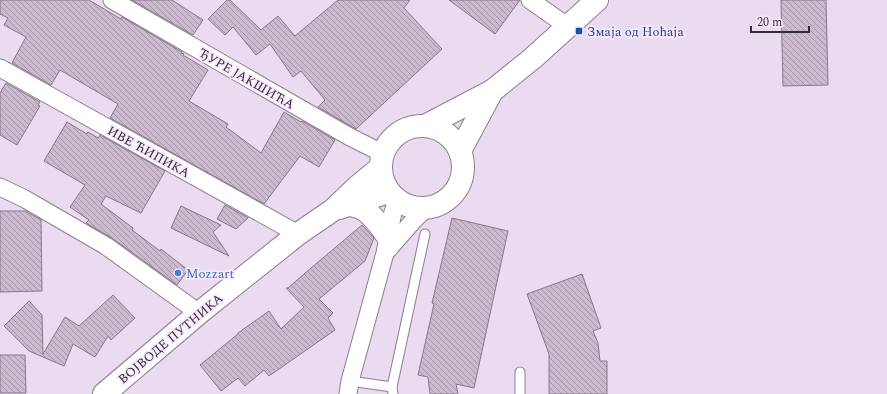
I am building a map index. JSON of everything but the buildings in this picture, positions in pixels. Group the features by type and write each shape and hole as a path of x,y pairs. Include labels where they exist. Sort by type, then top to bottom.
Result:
{"street":[{"name":"ЂУРЕ ЈАКШИЋА","path":"112,0 350,137 381,161"},
{"path":"530,0 567,26"},
{"name":"ВОЈВОДЕ ПУТНИКА","path":"425,126 492,91 533,58 597,0"},
{"name":"ИВЕ ЋИПИКА","path":"0,68 298,234"},
{"name":"ВОЈВОДЕ ПУТНИКА","path":"342,207 357,187 381,161 389,142 399,132 412,127 425,126 440,130 452,139 460,151 492,91"},
{"path":"381,161 381,177 384,185 393,197 408,206 426,208 444,202 450,198 458,188 463,170 460,151"},
{"path":"0,188 25,199 106,246 198,313"},
{"name":"ВОЈВОДЕ ПУТНИКА","path":"104,394 198,313 298,234 342,207 393,197"},
{"path":"350,390 387,245 393,212 393,197"},
{"path":"342,207 363,210 373,217 382,228 387,245"},
{"path":"387,245 426,208"}],"lane":[{"path":"350,390 392,390 425,234"},
{"path":"520,372 520,394"}],"place":[{"name":"Змаја од Ноћаја","path":"579,31"},
{"name":"Mozzart","path":"178,273"}]}
